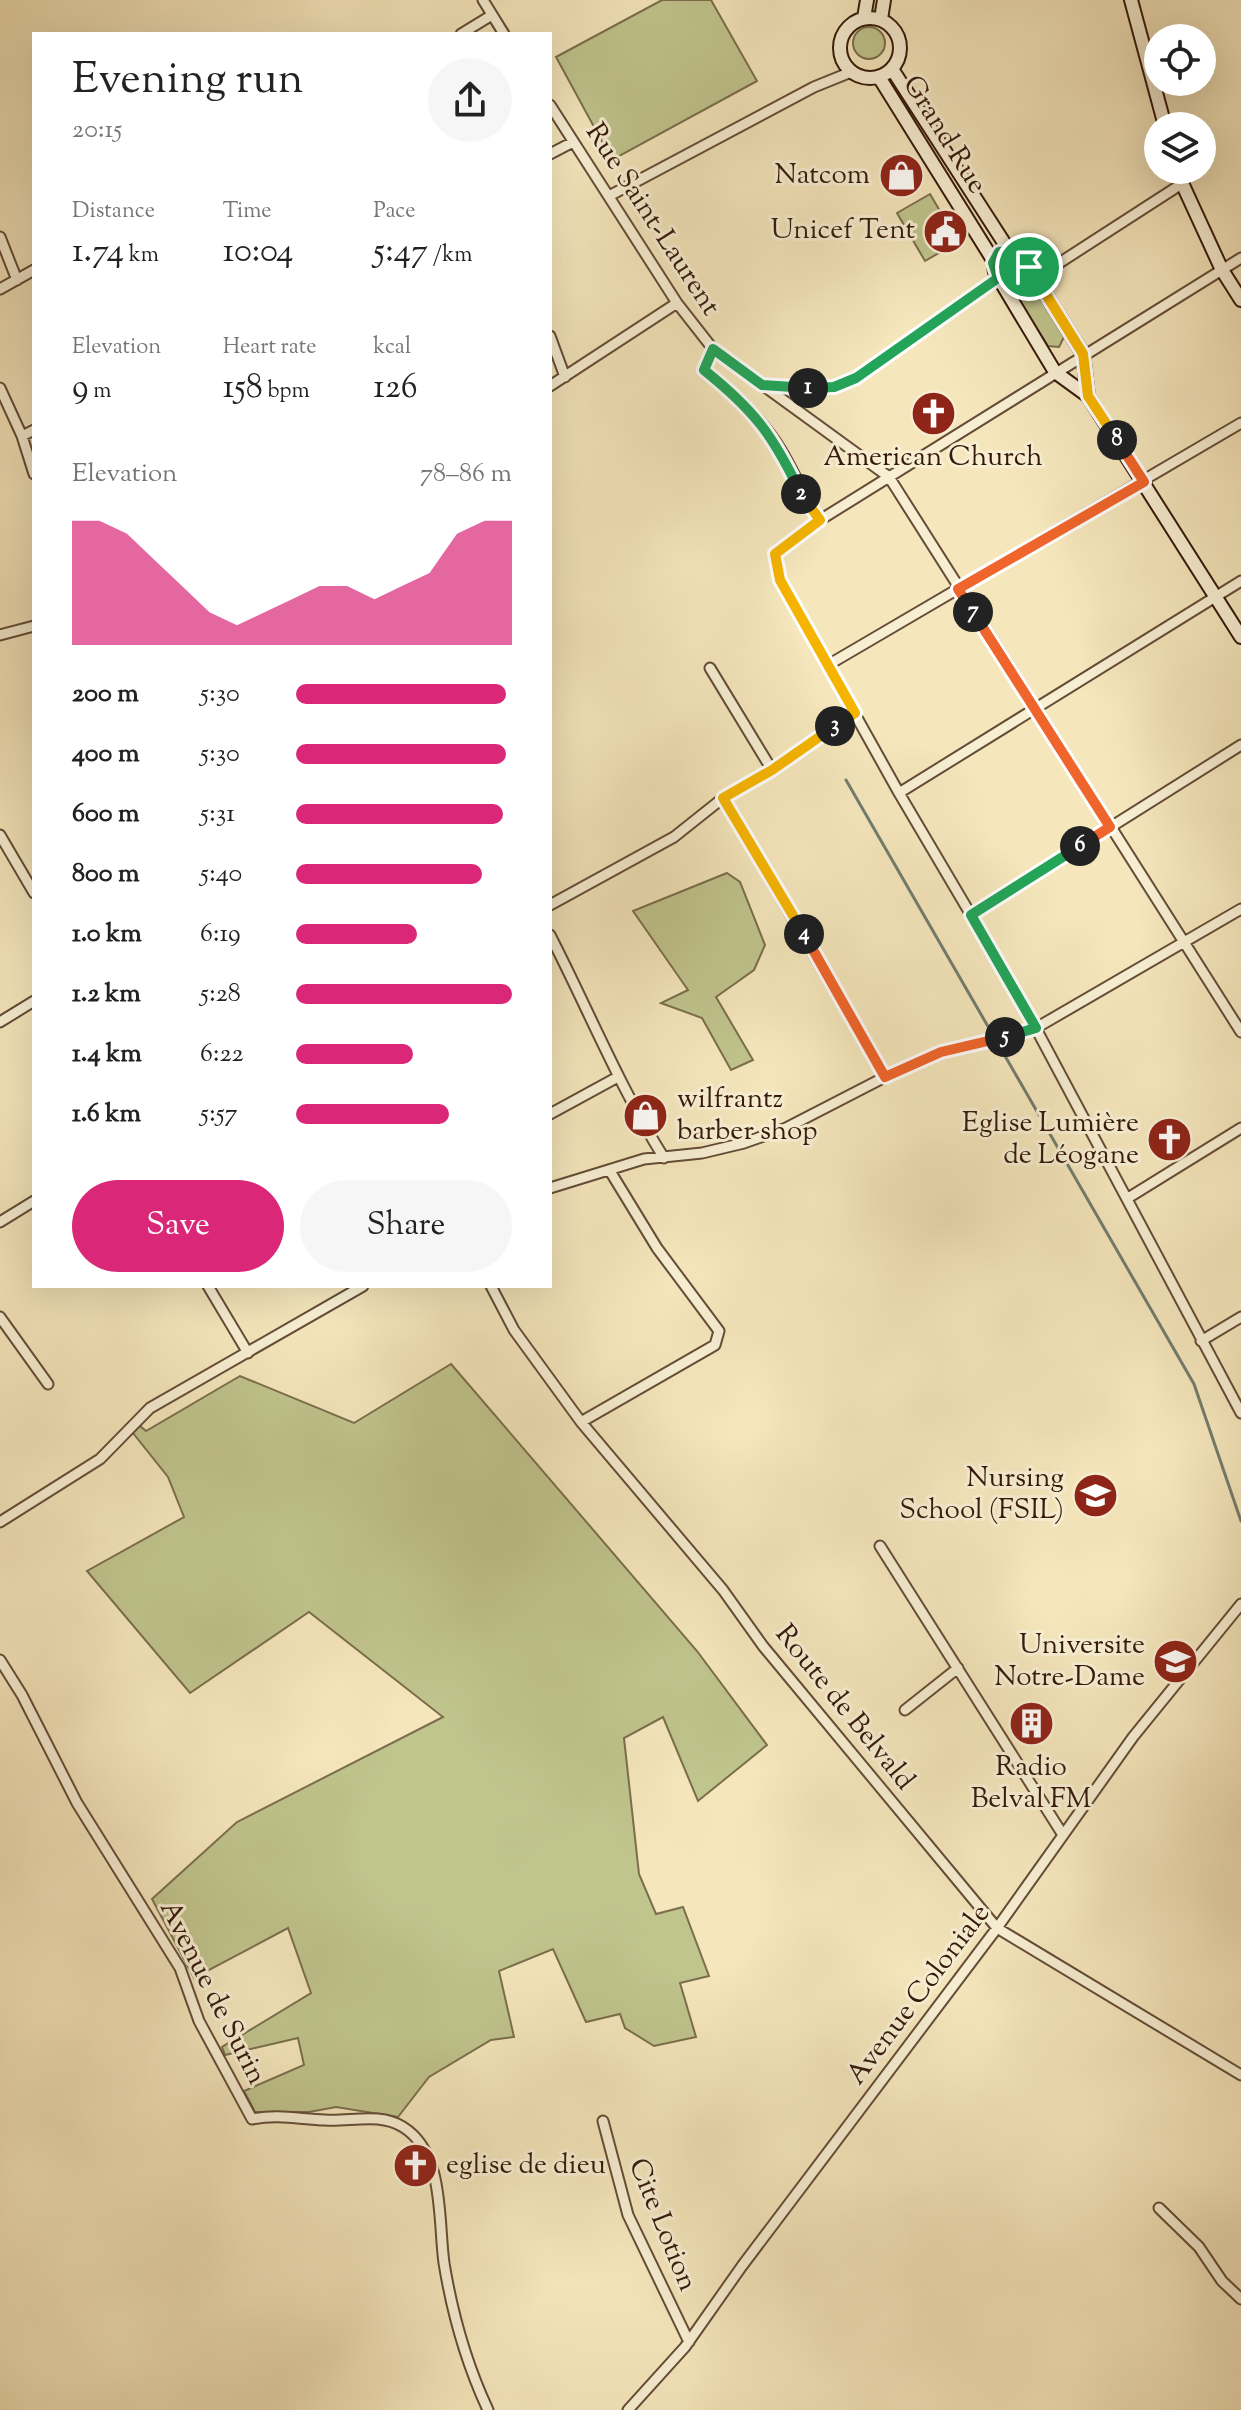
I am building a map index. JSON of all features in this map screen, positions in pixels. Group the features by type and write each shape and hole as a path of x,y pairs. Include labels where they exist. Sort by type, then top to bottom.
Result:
{"street":[{"path":"483,0 503,32"},
{"path":"864,18 867,0"},
{"path":"881,19 884,0"},
{"path":"1131,0 1161,112"},
{"path":"464,32 492,15"},
{"path":"609,196 814,87 851,72 870,78 879,77 892,69 898,61 900,41 896,32 881,19 864,18 853,22 840,41 840,52 851,72"},
{"name":"Grand Rue","path":"892,69 1008,249 1020,256 1036,278 1083,354 1088,396"},
{"name":"Grand Rue","path":"879,77 993,260 998,278 1055,372 1088,396 1241,637"},
{"name":"Rue Saint-Laurent","path":"552,108 677,303 713,349 889,477 1241,1032"},
{"path":"552,153 573,142"},
{"path":"1036,278 1180,185 1222,270 1241,300"},
{"path":"0,237 17,280"},
{"path":"993,260 999,252 1008,249"},
{"path":"1241,258 820,520 775,554 780,580 1036,1028 1241,1413"},
{"path":"0,289 32,271"},
{"path":"762,385 834,387 856,378 998,278"},
{"path":"552,385 677,303"},
{"path":"552,341 565,377"},
{"path":"713,349 704,370 746,404 781,449 801,493 820,520"},
{"path":"0,388 4,407 22,436 32,468"},
{"path":"828,665 1241,423"},
{"path":"22,436 32,431"},
{"path":"899,793 1241,581"},
{"path":"0,635 32,627"},
{"path":"710,668 772,770"},
{"path":"552,904 674,837 723,798 772,770 855,713"},
{"path":"971,915 1241,745"},
{"path":"723,798 885,1077"},
{"path":"0,835 32,890"},
{"path":"552,1187 644,1159 744,1143 786,1128 941,1052 1036,1028 1241,909"},
{"path":"552,938 573,975 616,1078 664,1158"},
{"path":"0,1022 32,1002"},
{"path":"552,1113 616,1078"},
{"path":"1128,1198 1241,1128"},
{"path":"581,1422 715,1345 719,1331 657,1248 610,1171"},
{"path":"0,1222 32,1202"},
{"path":"209,1288 248,1353"},
{"path":"0,1522 100,1459 150,1408 360,1288"},
{"name":"Route de Belvald","path":"492,1288 514,1330 581,1422 997,1928 1241,2075"},
{"path":"0,1317 48,1384"},
{"path":"1201,1341 1241,1317"},
{"path":"880,1546 1063,1835"},
{"name":"Avenue Coloniale","path":"628,2410 689,2342 742,2266 997,1928 1181,1674 1241,1604"},
{"name":"Avenue de Surin","path":"0,1660 22,1695 77,1803 180,1968 199,2021 252,2119 276,2114 324,2120 369,2118 401,2125 420,2140 433,2174 443,2223 444,2262 472,2376 488,2410"},
{"path":"905,1710 958,1668"},
{"name":"Cite Lotion","path":"603,2121 628,2215 689,2342"},
{"path":"1159,2208 1199,2247 1222,2281 1241,2299"}],"green space":[{"path":"662,0 711,0 757,81 612,160 556,57"},
{"path":"869,27 880,32 885,43 880,54 869,59 858,54 853,43 858,32"},
{"path":"930,194 958,242 925,261 897,213"},
{"path":"1005,258 1019,262 1064,337 1059,347 1048,346 1003,274 1000,267"},
{"path":"727,873 740,882 765,945 754,970 716,997 753,1060 731,1070 702,1018 661,1003 688,990 633,911"},
{"path":"451,1364 697,1651 767,1745 698,1801 663,1717 624,1738 639,1874 656,1914 683,1907 709,1976 680,1983 696,2037 654,2046 625,2028 620,2014 586,2022 553,1949 499,1971 514,2037 491,2040 429,2077 398,2117 336,2107 309,2112 255,2112 244,2091 304,2065 298,2038 225,2055 222,2047 311,1993 288,1928 194,1978 152,1899 237,1822 443,1717 309,1612 190,1693 87,1571 184,1517 168,1477 133,1433 139,1425 146,1431 240,1376 354,1423"}],"waterway":[{"path":"846,780 1194,1384 1241,1521"}],"place":[{"name":"Natcom","path":"901,176"},
{"name":"Unicef Tent","path":"946,231"},
{"name":"American Church","path":"933,414"},
{"name":"wilfrantz barber shop","path":"646,1116"},
{"name":"Eglise Lumière de Léogane","path":"1170,1140"},
{"name":"Nursing School (FSIL)","path":"1095,1495"},
{"name":"Universite Notre-Dame","path":"1176,1662"},
{"name":"Radio Belval FM","path":"1031,1723"},
{"name":"eglise de dieu","path":"415,2166"}],"route":[{"path":"1013,251 1029,267 1083,354 1088,396 1144,482 958,589 1038,708 1110,827 971,915 1036,1028 941,1052 885,1077 723,798 772,770 855,713 780,580 775,554 820,520 801,493 781,449 746,404 704,370 713,349 762,385 814,389 834,387 856,378 998,278 993,260 999,252 1013,251"}]}
